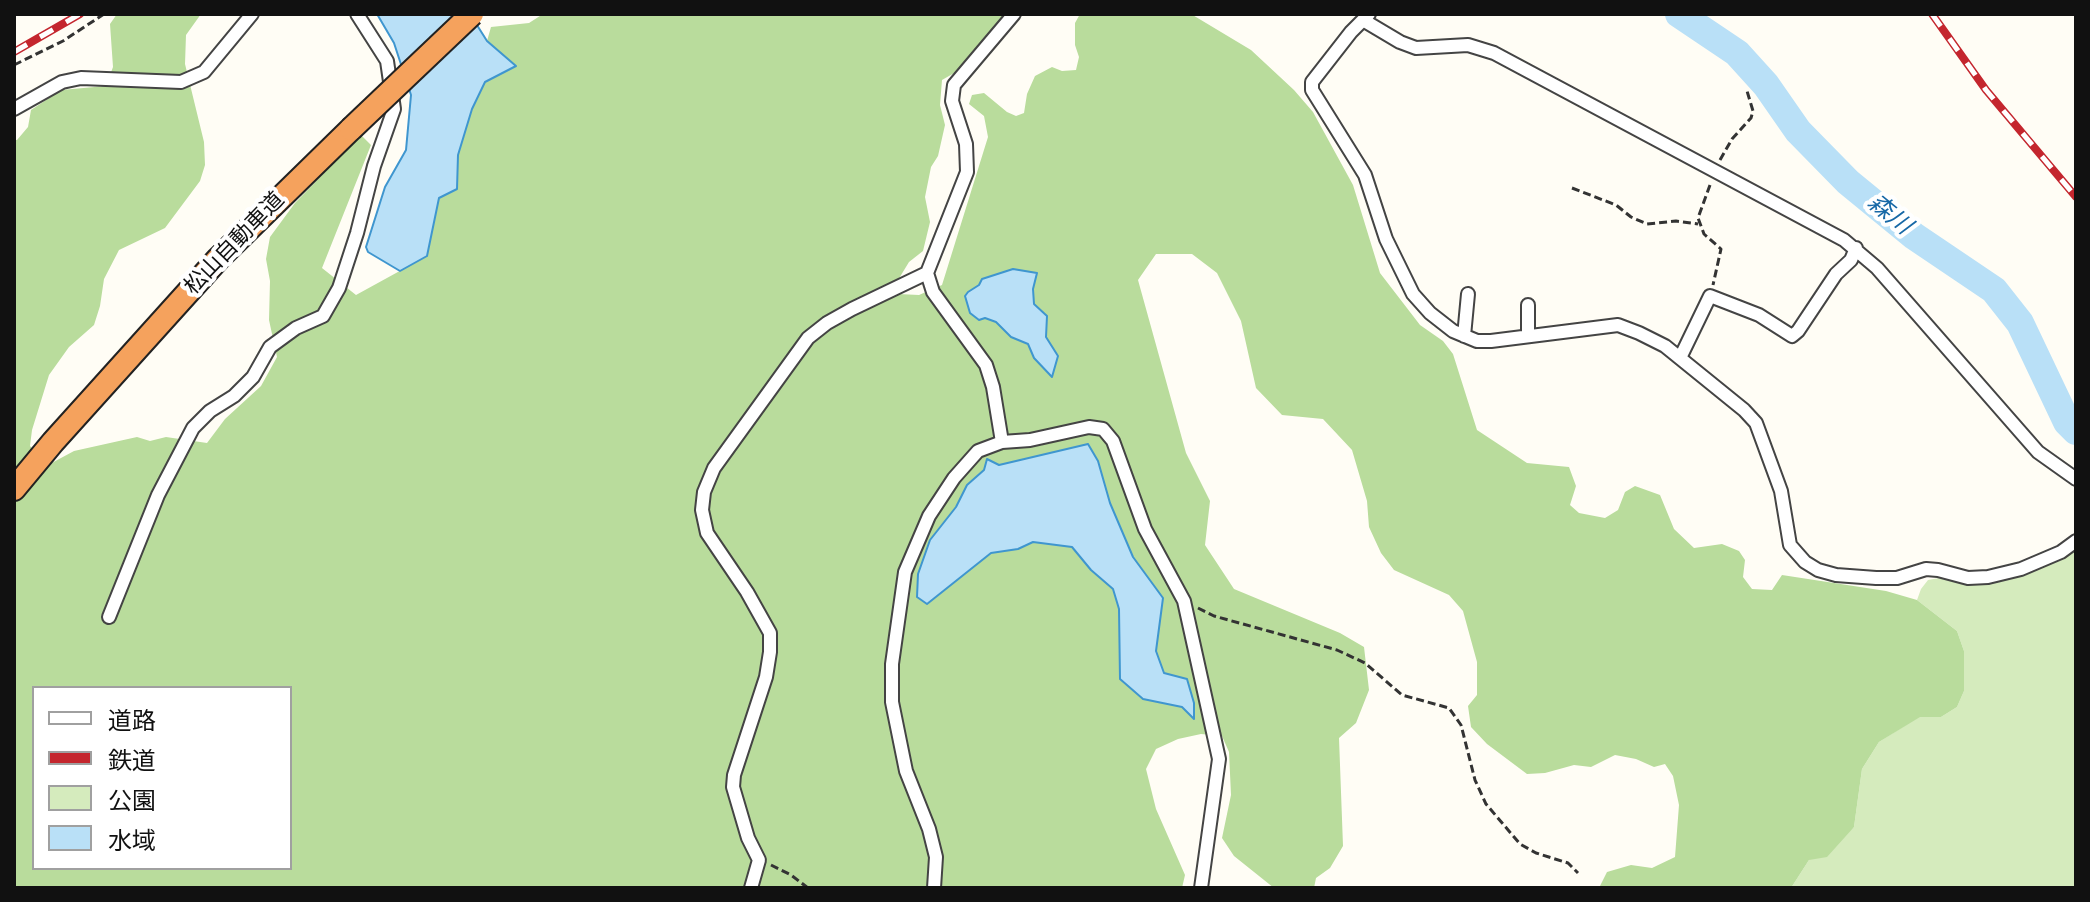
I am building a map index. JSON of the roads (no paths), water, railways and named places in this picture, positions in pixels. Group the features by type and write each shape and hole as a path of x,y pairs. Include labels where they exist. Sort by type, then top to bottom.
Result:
{"highway":[{"name":"松山自動車道","path":"14,489 218,259 472,14"}],"street":[{"path":"14,109 62,82 81,78 181,82 204,72 252,14"},
{"path":"109,617 158,495 193,428 253,377 270,347 296,328 323,316 339,288 394,109 387,61 357,14"},
{"path":"1002,442 986,365 933,292 927,273 967,172 966,144 952,101 954,85 1014,14"},
{"path":"2076,479 2038,452 1856,248 1494,53 1468,45 1416,48 1400,42 1366,17 1312,82 1312,90 1365,175 1386,239 1413,294 1430,313 1453,331 1477,341 1618,325 1639,333 1680,358 1756,423 1781,491 1790,545 1805,562 1818,570 1836,575 1876,578 1897,578 1926,569 1968,578 1988,577 2021,569 2061,552 2076,541"},
{"path":"1680,358 1710,296 1759,315 1792,336 1836,274 1851,260 1856,248"},
{"path":"751,888 759,860 735,801 733,787 734,775 766,677 770,633 707,533 702,510 704,492 720,459 808,338 852,309 927,273"},
{"path":"1464,336 1468,294"},
{"path":"1528,305 1528,336"},
{"path":"934,888 936,857 906,771 892,702 892,664 905,572 929,516 954,478 978,451 1002,442 1030,440 1089,427 1103,429 1113,441 1145,529 1184,601 1219,759 1201,888"}],"water":[{"path":"377,14 470,14 487,41 516,66 485,82 472,109 458,155 457,189 439,198 427,256 400,271 368,252 366,247 385,187 406,150 411,95 394,43"},
{"path":"1013,269 1037,273 1033,289 1034,304 1047,316 1046,337 1058,356 1052,377 1034,358 1028,344 1011,337 996,322 985,318 979,320 970,313 965,296 968,292 982,279"},
{"path":"1088,444 1098,461 1110,503 1133,557 1163,598 1156,651 1164,673 1187,679 1194,703 1194,719 1182,707 1143,699 1120,679 1119,609 1113,589 1091,570 1072,547 1033,542 1018,549 991,553 927,604 917,597 918,574 930,540 956,507 967,485 984,470 987,459 999,465"}],"waterway":[{"name":"森川","path":"1679,14 1737,53 1766,85 1798,131 1848,182 1914,236 1994,290 2020,323 2067,422 2076,431"}],"railway":[{"path":"14,52 80,14"},
{"path":"1932,14 1986,90 2076,197"}]}
